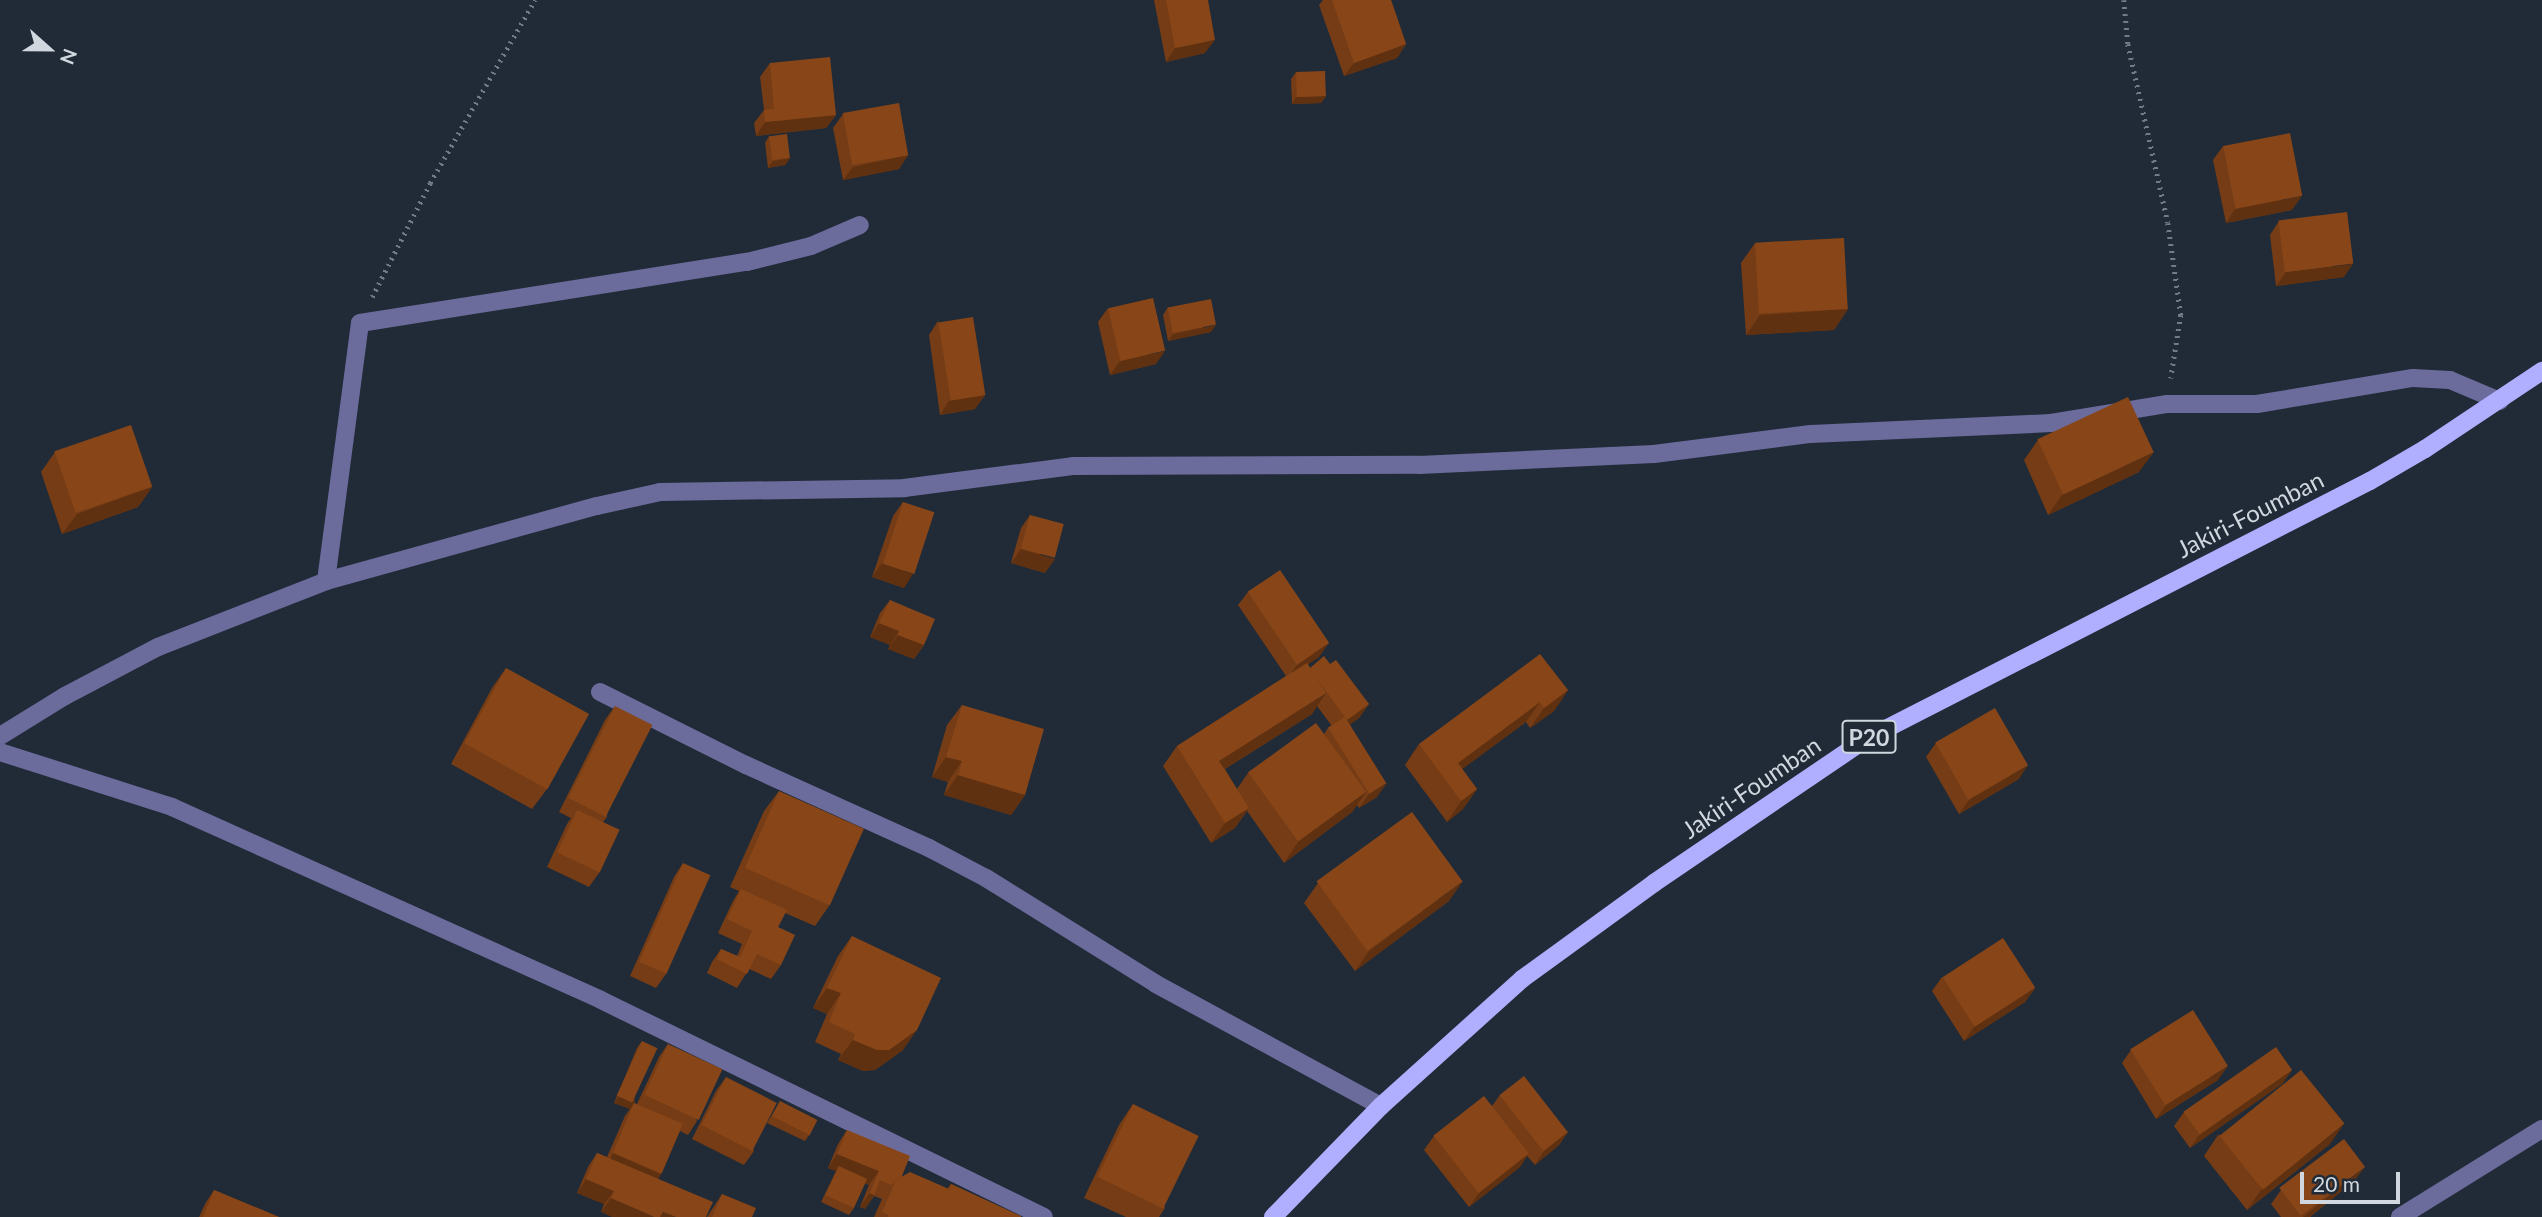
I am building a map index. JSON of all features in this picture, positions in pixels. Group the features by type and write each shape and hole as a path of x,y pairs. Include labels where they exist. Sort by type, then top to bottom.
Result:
{"main road":[{"name":"Jakiri-Foumban","path":"1273,1217 1381,1106 1522,979 1654,883 1866,739 2370,481 2500,401 2542,371"}],"street":[{"path":"327,581 360,323 747,262 811,246 860,225"},
{"path":"0,736 65,696 158,647 327,581 597,506 660,492 904,488 1073,466 1419,465 1654,454 1811,433 2051,423 2168,404 2257,404 2413,378 2450,380 2500,401"},
{"path":"600,692 746,765 986,878 1156,984 1381,1106"},
{"path":"0,752 172,807 601,1000 1044,1217"},
{"path":"2400,1217 2542,1129"}],"path":[{"path":"360,323 430,183 535,0"},
{"path":"2124,0 2129,44 2168,223 2181,315 2168,404"}],"building":[{"path":"1166,0 1208,0 1215,40 1175,48"},
{"path":"1332,0 1391,0 1406,44 1354,63"},
{"path":"830,57 836,115 765,122 764,110 774,109 770,63"},
{"path":"1325,71 1326,96 1297,97 1296,72"},
{"path":"899,103 908,155 852,165 843,113"},
{"path":"2290,133 2302,196 2235,209 2223,146"},
{"path":"787,134 790,158 772,160 769,136"},
{"path":"2347,212 2353,264 2285,272 2279,220"},
{"path":"1844,238 1848,309 1759,314 1755,243"},
{"path":"1153,298 1165,351 1120,361 1108,308"},
{"path":"1211,299 1216,325 1173,333 1168,307"},
{"path":"973,317 985,395 951,401 938,322"},
{"path":"2128,397 2154,452 2063,495 2037,439"},
{"path":"131,425 152,486 76,513 54,451"},
{"path":"903,502 934,512 914,574 883,564"},
{"path":"1030,515 1064,524 1055,558 1021,549"},
{"path":"1280,570 1329,643 1297,665 1248,592"},
{"path":"890,600 935,619 924,645 898,635 899,631 879,623"},
{"path":"1540,654 1568,690 1544,708 1540,702 1458,763 1477,789 1461,801 1419,744"},
{"path":"1324,656 1330,664 1336,660 1369,704 1347,720 1310,668"},
{"path":"1307,663 1326,693 1219,761 1249,808 1225,823 1177,746"},
{"path":"506,668 589,714 547,789 464,743"},
{"path":"962,705 1044,729 1025,795 958,775 962,761 946,757"},
{"path":"615,706 652,725 606,817 568,798"},
{"path":"1995,708 2028,765 1968,800 1935,742"},
{"path":"1345,717 1386,783 1369,794 1328,728"},
{"path":"1316,723 1366,792 1298,841 1248,772"},
{"path":"779,791 864,829 830,906 745,868"},
{"path":"577,810 620,830 600,872 557,853"},
{"path":"1412,812 1463,882 1367,951 1317,881"},
{"path":"683,863 710,875 666,974 639,962"},
{"path":"741,889 787,910 778,927 795,935 781,965 757,954 747,974 717,959 721,949 740,957 752,931 727,919"},
{"path":"852,936 941,978 917,1030 889,1050 877,1050 853,1040 855,1034 829,1022 841,993 827,988"},
{"path":"2003,938 2035,987 1975,1027 1943,977"},
{"path":"2193,1010 2228,1066 2165,1105 2130,1049"},
{"path":"642,1041 657,1048 632,1103 617,1095"},
{"path":"668,1044 722,1069 699,1120 644,1095"},
{"path":"2276,1047 2292,1070 2199,1135 2183,1112"},
{"path":"2301,1070 2344,1124 2263,1190 2219,1136"},
{"path":"1524,1076 1568,1132 1543,1151 1500,1095"},
{"path":"726,1077 777,1103 752,1151 701,1125"},
{"path":"1484,1096 1529,1154 1479,1193 1434,1135"},
{"path":"780,1101 817,1120 810,1135 772,1116"},
{"path":"634,1103 683,1124 662,1173 613,1153"},
{"path":"1133,1104 1199,1136 1163,1209 1097,1177"},
{"path":"847,1130 910,1156 902,1176 891,1185 880,1180 874,1195 870,1193 879,1171 837,1154"},
{"path":"2344,1139 2365,1167 2300,1216 2279,1188"},
{"path":"597,1153 713,1202 706,1217 676,1217 663,1212 660,1217 654,1217 611,1198 614,1191 586,1179"},
{"path":"839,1166 867,1179 854,1208 825,1195"},
{"path":"910,1172 949,1189 951,1184 1021,1217 888,1217 889,1215 882,1212 896,1180"},
{"path":"214,1190 279,1217 203,1217"},
{"path":"722,1194 756,1208 752,1217 712,1217"}]}
